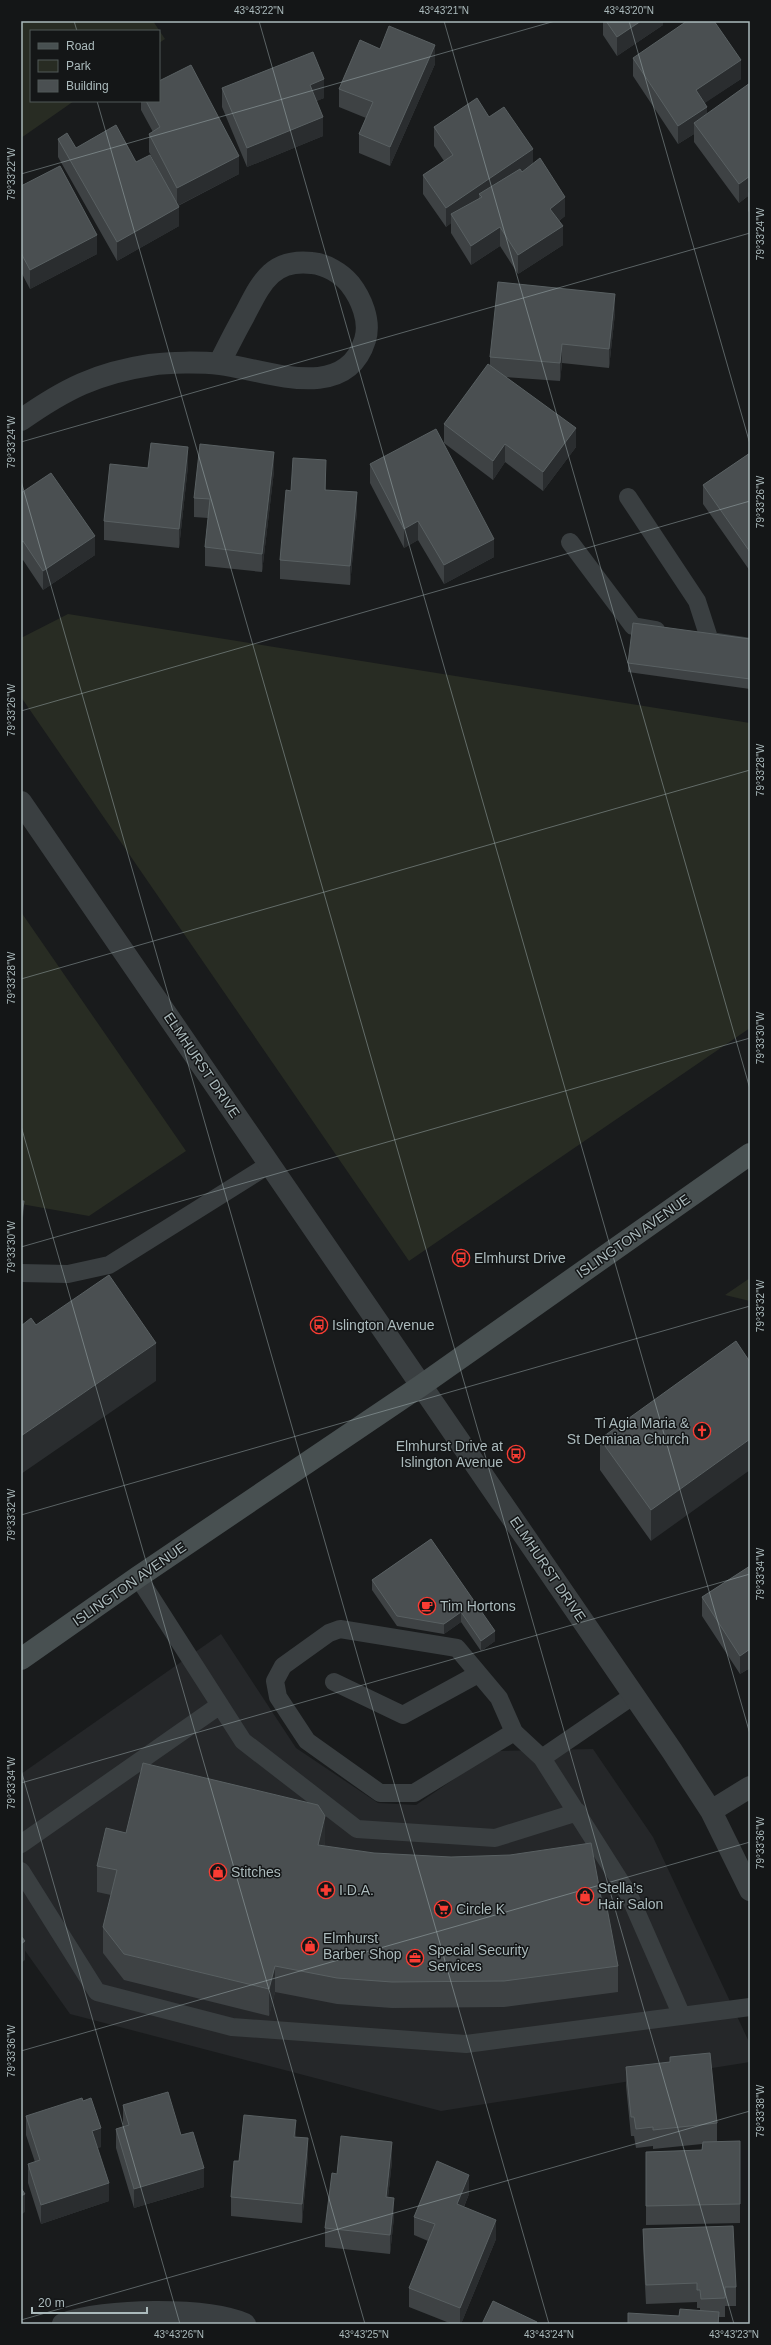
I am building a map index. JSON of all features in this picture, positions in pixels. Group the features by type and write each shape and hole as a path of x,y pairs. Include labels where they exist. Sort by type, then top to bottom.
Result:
{"main road":[{"name":"ISLINGTON AVENUE","path":"21,1659 138,1577 422,1385 750,1154"}],"street":[{"path":"21,420 56,395 82,383 106,374 152,365 219,364 303,380 336,374 350,364 361,351 366,336 363,307 348,282 320,264 302,262 284,266 269,275 257,288 219,364"},
{"name":"ELMHURST DRIVE","path":"21,802 634,1695 711,1811 750,1890"},
{"path":"711,1811 750,1788"},
{"path":"63,2324 76,2319 129,2313 189,2313 245,2324"}],"lane":[{"path":"628,497 697,601 702,639 750,647"},
{"path":"570,542 633,626 672,633"},
{"path":"21,1273 68,1274 109,1265 270,1164"},
{"path":"138,1577 243,1741 357,1828 495,1838 578,1812"},
{"path":"514,1732 414,1793 380,1793 307,1741 278,1697 275,1681 283,1666 329,1633 340,1629 456,1648 499,1698 514,1732 542,1758 578,1812 629,1895 682,2016"},
{"path":"334,1682 403,1715 478,1674"},
{"path":"542,1758 634,1695"},
{"path":"21,1844 220,1705"},
{"path":"21,1871 97,1992 232,2027 466,2044 750,2007"}],"shaded area":[{"path":"221,1634 296,1748 378,1803 416,1805 495,1751 593,1749 653,1837 750,2044 750,2062 441,2111 70,2014 21,1945 21,1774"}],"green space":[{"path":"21,21 153,21 159,30 30,30 30,102 73,102 21,138"},
{"path":"160,32 165,39 160,42"},
{"path":"68,614 750,723 750,1028 409,1261 21,697 21,638"},
{"path":"21,912 186,1151 89,1216 21,1204"},
{"path":"750,1278 750,1301 725,1295"}],"building":[{"path":"606,21 641,21 617,37"},
{"path":"687,21 714,21 741,60 696,90 707,107 678,126 633,58"},
{"path":"389,26 435,45 390,147 359,134 373,102 339,89 360,40 380,49"},
{"path":"313,52 324,79 310,85 323,117 247,148 222,88"},
{"path":"191,65 239,156 177,188 149,134 160,127 147,102 160,102 160,80"},
{"path":"750,83 750,176 739,184 694,123"},
{"path":"477,98 489,117 504,107 533,149 446,208 423,175 453,155 434,127"},
{"path":"116,125 136,162 150,155 179,207 117,242 58,139 67,133 76,148"},
{"path":"540,158 565,197 550,209 563,226 518,255 500,227 471,246 451,214 482,197 479,194 520,169 522,172"},
{"path":"60,166 97,235 30,270 21,253 21,186"},
{"path":"498,282 615,294 609,349 562,344 560,363 490,357"},
{"path":"488,364 576,428 543,472 505,444 493,461 444,424"},
{"path":"436,429 494,539 444,565 418,521 404,529 370,464"},
{"path":"151,443 188,447 179,529 104,521 110,464 148,468"},
{"path":"200,444 274,452 262,554 205,547 210,499 194,498"},
{"path":"750,453 750,552 703,485"},
{"path":"293,458 326,460 325,490 357,492 350,566 280,560 286,490 291,491"},
{"path":"51,473 95,536 43,571 23,541 21,543 21,493"},
{"path":"633,623 750,639 750,679 628,663"},
{"path":"21,1201 24,1201 21,1221"},
{"path":"109,1275 156,1343 21,1436 21,1326 31,1318 36,1325"},
{"name":"Ti Agia Maria & St Demiana Church","path":"736,1341 750,1362 750,1439 651,1510 600,1439"},
{"name":"Tim Hortons","path":"431,1539 495,1631 481,1641 461,1612 444,1624 397,1616 372,1580"},
{"path":"750,1566 750,1649 740,1656 702,1597"},
{"path":"143,1763 318,1805 325,1816 318,1845 374,1853 451,1857 510,1855 591,1843 603,1908 607,1908 618,1966 504,1981 392,1982 337,1978 275,1966 269,1989 124,1954 103,1927 117,1870 97,1866 106,1828 126,1833"},
{"path":"21,1936 25,1941 21,1944"},
{"path":"710,2053 717,2123 653,2130 653,2127 636,2129 634,2117 631,2117 626,2067 670,2062 670,2057"},
{"path":"168,2092 181,2135 193,2132 204,2168 134,2189 116,2129 129,2125 123,2105"},
{"path":"82,2098 83,2101 91,2098 101,2128 92,2131 109,2183 41,2205 28,2164 40,2160 26,2116"},
{"path":"244,2115 296,2120 294,2137 308,2138 302,2204 231,2197 234,2161 239,2161"},
{"path":"341,2136 392,2142 386,2197 394,2198 390,2235 325,2228 332,2173 337,2174"},
{"path":"740,2141 740,2204 646,2206 646,2152 702,2150 703,2142"},
{"path":"437,2161 469,2175 457,2204 496,2220 460,2308 409,2288 435,2224 414,2217"},
{"path":"21,2188 25,2194 21,2196"},
{"path":"733,2226 736,2287 725,2287 725,2298 701,2299 700,2290 697,2290 697,2283 646,2285 643,2229"},
{"path":"493,2301 537,2322 536,2324 482,2324"},
{"path":"680,2309 719,2312 718,2324 628,2324 628,2313 679,2316"}],"place":[{"name":"Elmhurst Drive","path":"461,1258"},
{"name":"Islington Avenue","path":"319,1325"},
{"name":"Ti Agia Maria & St Demiana Church","path":"702,1431"},
{"name":"Elmhurst Drive at Islington Avenue","path":"516,1454"},
{"name":"Tim Hortons","path":"427,1606"},
{"name":"Stitches","path":"218,1872"},
{"name":"I.D.A.","path":"326,1890"},
{"name":"Stella’s Hair Salon","path":"585,1896"},
{"name":"Circle K","path":"443,1909"},
{"name":"Elmhurst Barber Shop","path":"310,1946"},
{"name":"Special Security Services","path":"415,1958"}]}
